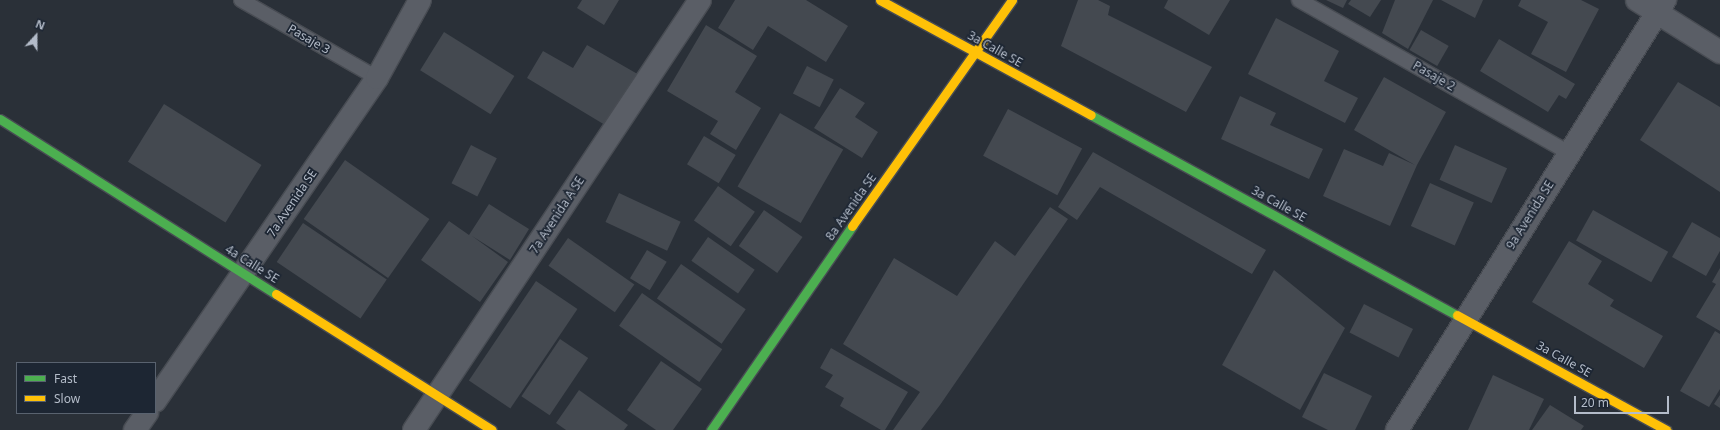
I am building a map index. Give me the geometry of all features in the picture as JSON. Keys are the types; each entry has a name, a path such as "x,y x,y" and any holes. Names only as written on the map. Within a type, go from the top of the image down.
{"street":[{"name":"7a Avenida SE","path":"156,400 377,78 420,0"},
{"name":"7a Avenida A SE","path":"414,430 700,0"},
{"name":"3a Calle SE","path":"880,0 1465,318 1666,430"},
{"name":"8a Avenida SE","path":"711,430 974,51 1012,0"},
{"path":"1637,0 1661,6 1720,52"},
{"name":"9a Avenida SE","path":"1397,430 1465,318 1661,6"},
{"name":"4a Calle SE","path":"0,119 492,430"},
{"path":"135,430 146,414"}],"lane":[{"name":"Pasaje 3","path":"242,0 377,78"},
{"name":"Pasaje 2","path":"1300,0 1569,153"}],"building":[{"path":"582,0 619,0 604,25 577,8"},
{"path":"735,0 806,0 848,26 826,62 768,26 753,50 718,28"},
{"path":"1078,0 1098,0 1110,6 1108,15 1212,67 1186,112 1061,46"},
{"path":"1168,0 1230,0 1209,35 1164,8"},
{"path":"1326,0 1347,0 1343,8"},
{"path":"1351,0 1381,0 1370,17 1348,4"},
{"path":"1395,0 1433,0 1408,49 1382,33"},
{"path":"1441,0 1483,0 1475,18"},
{"path":"1521,0 1581,0 1599,9 1566,72 1531,54 1548,22 1518,6"},
{"path":"1276,18 1339,51 1324,81 1358,98 1345,123 1248,74"},
{"path":"706,25 757,56 735,92 761,108 736,150 710,134 718,121 667,91"},
{"path":"1421,30 1449,46 1437,66 1410,50"},
{"path":"444,32 514,76 491,114 420,70"},
{"path":"1499,39 1575,84 1566,99 1559,95 1548,112 1480,71"},
{"path":"587,45 641,76 610,128 527,78 543,51 573,68"},
{"path":"807,66 834,80 820,107 793,94"},
{"path":"1384,77 1446,112 1417,165 1390,226 1323,196 1344,149 1383,166 1389,153 1415,165 1354,130"},
{"path":"1678,82 1720,107 1720,192 1640,140"},
{"path":"840,88 865,103 855,117 878,132 862,158 814,128"},
{"path":"1240,96 1276,113 1270,125 1323,149 1309,179 1221,139"},
{"path":"164,104 262,165 225,223 128,162"},
{"path":"1008,109 1082,148 1057,195 983,156"},
{"path":"780,113 843,149 801,223 738,187"},
{"path":"704,136 736,155 719,183 687,164"},
{"path":"471,145 497,158 477,196 451,183"},
{"path":"1455,145 1507,168 1492,203 1440,180"},
{"path":"1093,152 1266,250 1252,274 1100,187 1077,220 1058,207"},
{"path":"345,160 429,219 388,278 304,219"},
{"path":"1430,183 1474,203 1455,245 1411,226"},
{"path":"718,186 755,212 731,246 694,220"},
{"path":"619,193 681,222 667,251 605,222"},
{"path":"489,204 529,229 510,260 472,236 508,262 480,302 421,260 449,221 469,235"},
{"path":"1050,207 1068,219 940,405 921,430 893,430 920,392 843,344 894,258 957,296 995,241 1015,256"},
{"path":"764,210 803,237 777,273 739,246"},
{"path":"1593,210 1668,252 1651,282 1576,241"},
{"path":"1692,222 1720,238 1720,251 1706,276 1672,257"},
{"path":"303,223 387,279 360,318 277,262"},
{"path":"708,237 755,270 738,293 691,261"},
{"path":"568,238 634,284 615,312 548,266"},
{"path":"1569,241 1602,261 1588,284 1614,300 1610,306 1663,336 1644,368 1532,302"},
{"path":"647,250 667,262 650,290 630,278"},
{"path":"681,264 746,309 722,344 657,298"},
{"path":"1720,268 1720,331 1696,317 1716,284 1712,282"},
{"path":"1274,270 1345,328 1300,410 1222,365"},
{"path":"536,281 577,309 510,408 469,380"},
{"path":"642,293 722,349 699,382 619,326"},
{"path":"1364,304 1413,329 1398,357 1349,333"},
{"path":"1715,331 1720,334 1720,389 1709,407 1680,391"},
{"path":"560,339 588,358 550,415 521,396"},
{"path":"831,348 908,392 885,430 881,430 840,406 844,398 825,387 833,375 820,368"},
{"path":"661,361 702,389 673,430 656,430 627,410"},
{"path":"1324,373 1372,396 1355,430 1328,430 1302,417"},
{"path":"1493,375 1544,399 1529,430 1468,430"},
{"path":"579,390 628,425 624,430 566,430 556,423"},
{"path":"1720,395 1720,408 1714,404"},
{"path":"1550,405 1584,426 1581,430 1532,430"}],"traffic: fast":[{"path":"1091,115 1457,315"},
{"path":"0,119 276,294"},
{"path":"711,430 852,226"}],"traffic: slow":[{"path":"880,0 1091,115"},
{"path":"852,226 1012,0"},
{"path":"276,294 492,430"},
{"path":"1457,315 1666,430"}]}
